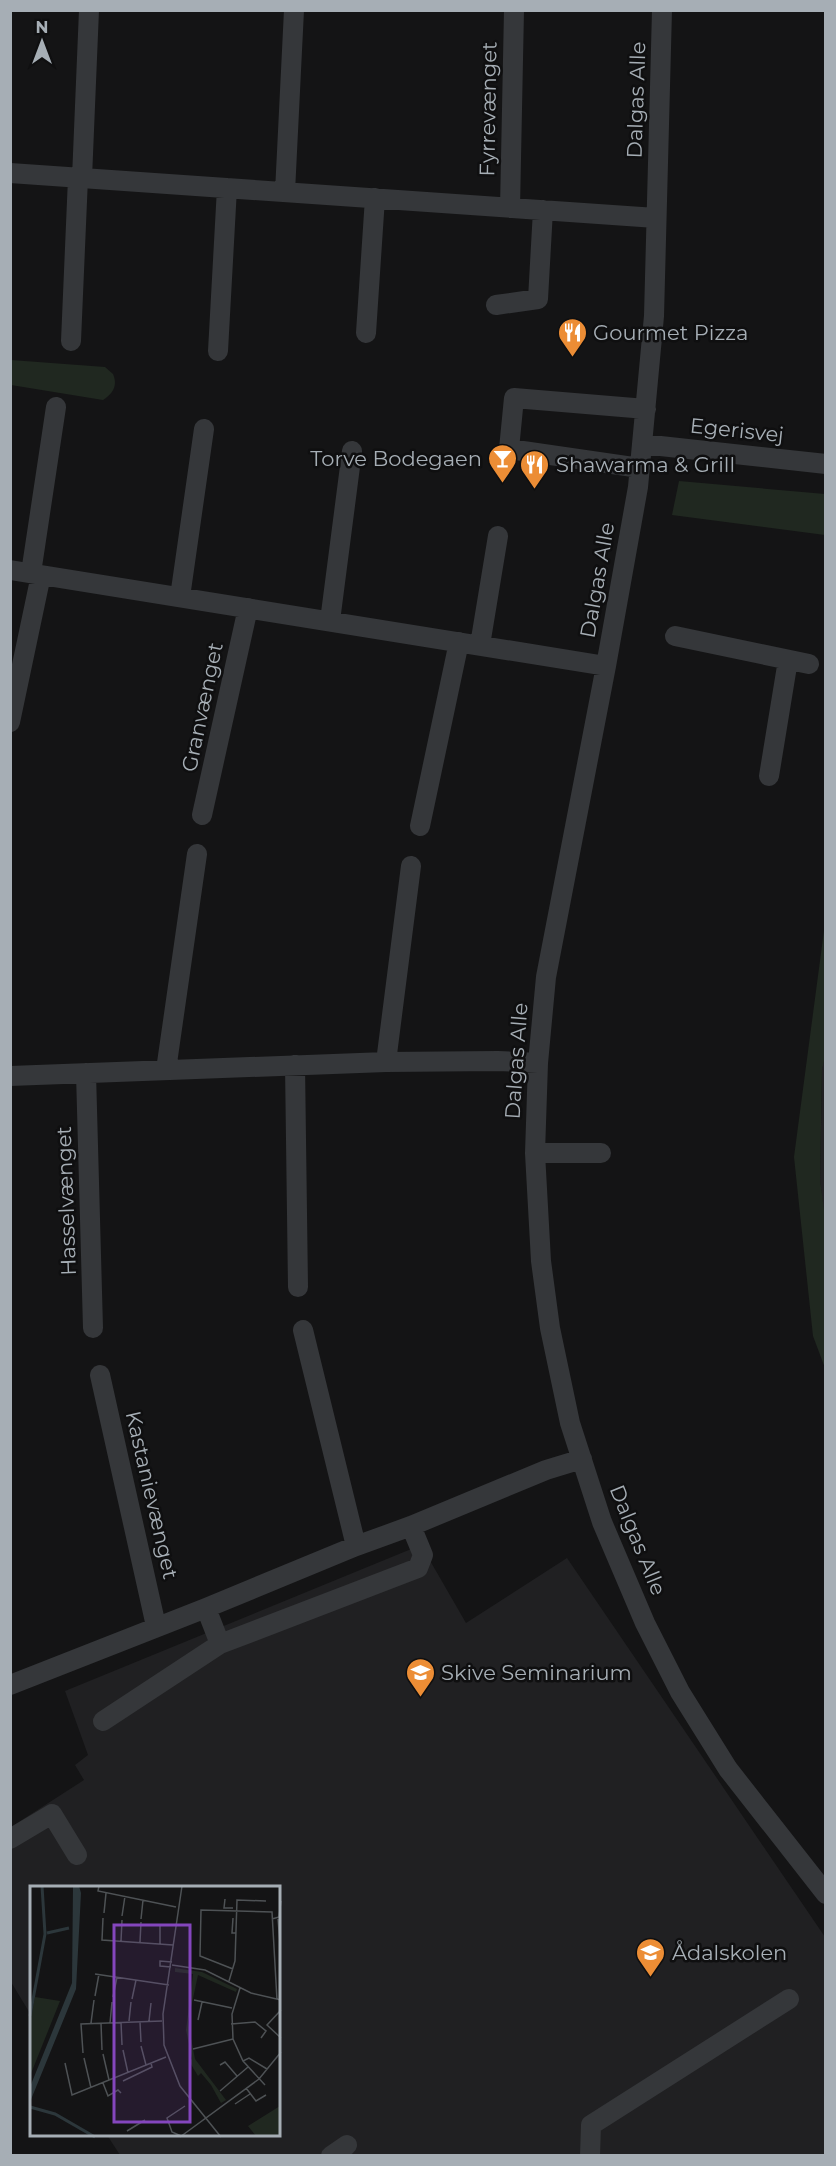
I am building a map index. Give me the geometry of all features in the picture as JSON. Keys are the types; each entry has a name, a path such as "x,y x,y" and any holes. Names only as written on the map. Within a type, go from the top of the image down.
{"street":[{"path":"71,341 89,10"},
{"path":"285,192 294,10"},
{"name":"Fyrrevænget","path":"510,208 514,10"},
{"name":"Dalgas Alle","path":"662,10 654,316 646,410 638,487 546,977 538,1063 535,1153 541,1261 550,1328 563,1395 602,1522 645,1623 680,1692 728,1769 825,1894"},
{"name":"Fyrrevænget","path":"10,173 656,218"},
{"path":"218,351 227,188"},
{"path":"366,333 375,198"},
{"path":"496,304 538,299 543,210"},
{"path":"640,468 508,449 514,398 646,410"},
{"path":"10,722 36,574 56,407"},
{"path":"180,597 204,429"},
{"name":"Egerisvej","path":"642,444 825,464"},
{"path":"330,621 352,451"},
{"path":"480,645 498,536"},
{"path":"10,570 606,666"},
{"name":"Granvænget","path":"202,815 248,608"},
{"path":"675,636 809,664"},
{"path":"420,826 459,642"},
{"path":"769,776 788,660"},
{"path":"166,1070 197,854"},
{"path":"386,1062 411,866"},
{"path":"10,1076 386,1062 538,1063"},
{"path":"295,1065 298,1287"},
{"name":"Hasselvænget","path":"86,1073 93,1328"},
{"path":"535,1153 601,1153"},
{"path":"303,1330 356,1546"},
{"name":"Kastanievænget","path":"100,1375 156,1626"},
{"path":"10,1685 546,1470 582,1459"},
{"path":"103,1721 220,1644 418,1568 423,1555 411,1526"},
{"path":"206,1608 220,1644"},
{"path":"10,1839 52,1814 77,1855"},
{"path":"590,2156 591,2125 789,2000"}],"shaded area":[{"path":"11,360 105,367 113,374 115,386 103,400 11,385"},
{"path":"679,481 825,494 825,535 672,515"},
{"path":"825,923 826,1053 822,1070 820,1180 826,1224 825,1368 813,1336 794,1157"},
{"path":"825,1053 825,1224 820,1180 822,1070"},
{"path":"421,1545 466,1623 567,1558 825,1937 825,2155 120,2155 108,2136 280,2136 280,1886 30,1886 30,2013 11,1982 11,1827 84,1780 75,1765 88,1755 65,1691"}],"place":[{"name":"Gourmet Pizza","path":"572,358"},
{"name":"Torve Bodegaen","path":"503,484"},
{"name":"Shawarma & Grill","path":"535,490"},
{"name":"Skive Seminarium","path":"420,1698"},
{"name":"Ådalskolen","path":"651,1978"}]}
